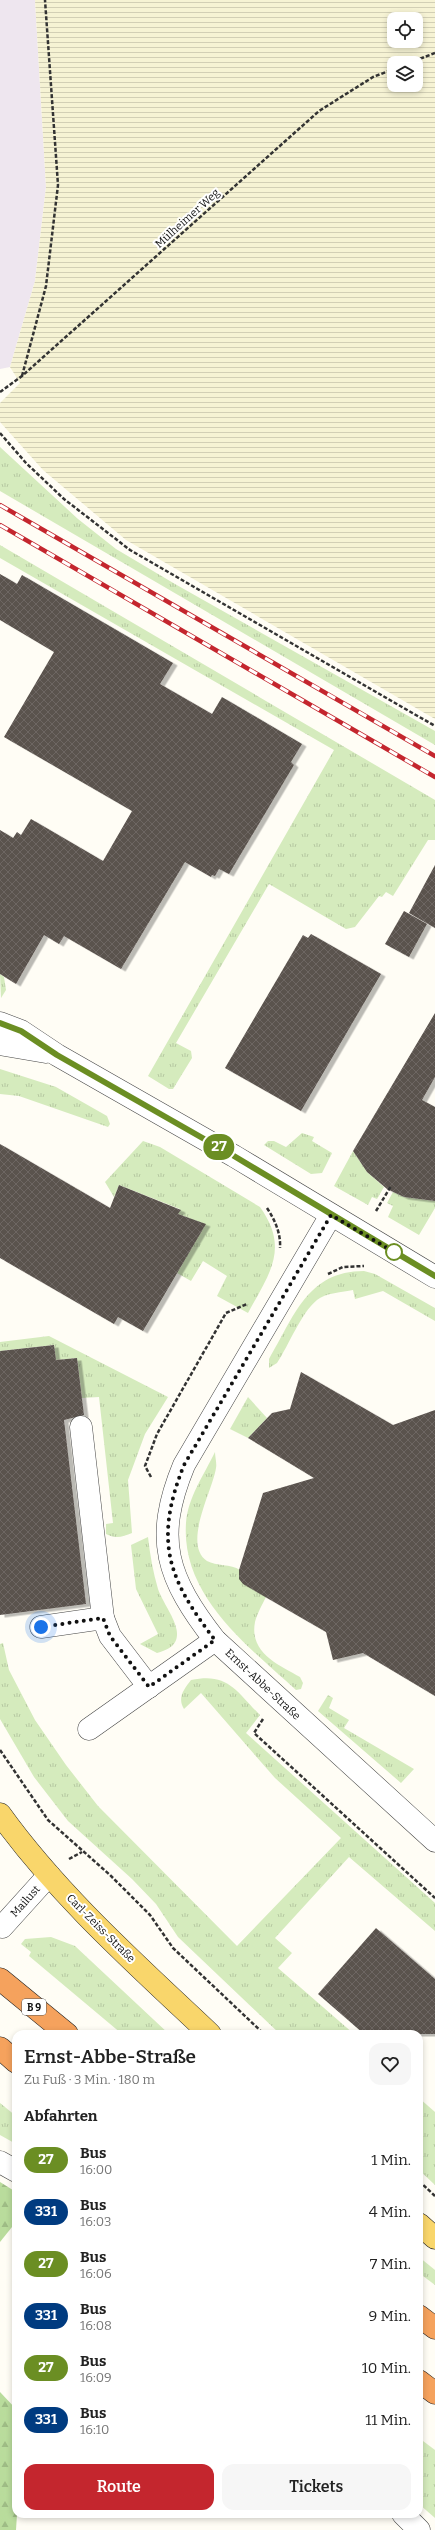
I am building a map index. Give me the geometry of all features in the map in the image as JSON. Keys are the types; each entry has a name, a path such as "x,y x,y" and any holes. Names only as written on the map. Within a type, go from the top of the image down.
{"highway":[{"name":"B 9","path":"0,1979 62,2030"},
{"path":"0,2048 12,2058"},
{"path":"423,2319 435,2328"},
{"path":"423,2384 435,2393"}],"main road":[{"name":"Carl-Zeiss-Straße","path":"0,1814 49,1875 206,2030"},
{"path":"423,2228 435,2238"}],"street":[{"path":"0,1023 21,1031 57,1055 234,1156 435,1276"},
{"path":"0,1044 57,1055"},
{"name":"Ernst-Abbe-Straße","path":"331,1215 204,1429 176,1487 169,1517 168,1537 175,1578 191,1608 215,1640 435,1841"},
{"path":"81,1427 103,1618 110,1636 149,1687"},
{"path":"41,1627 103,1618"},
{"path":"89,1729 215,1640"},
{"name":"Mailust","path":"2,1927 49,1875"},
{"path":"0,2162 12,2169"},
{"path":"408,2518 419,2530"}],"path":[{"path":"22,376 46,286 58,185 45,0"},
{"path":"423,58 435,53"},
{"name":"Mülheimer Weg","path":"0,392 22,376 319,111 373,76 387,71"},
{"path":"0,433 26,463 64,499 130,550 435,726"},
{"path":"373,1215 391,1186"},
{"path":"325,1275 342,1267 369,1267"},
{"path":"0,1750 48,1820 116,1880 150,1915 173,1948 260,2030"},
{"path":"423,2185 435,2196"}],"shaded area":[{"path":"0,0 35,0 46,187 35,281 10,367 0,369"},
{"path":"35,0 435,0 435,719 126,540 43,470 0,422 0,403 20,383 10,367 35,281 46,187"}],"green space":[{"path":"0,447 78,519 116,549 435,731 435,745 0,491"},
{"path":"0,545 435,800 435,840 428,840 393,896 386,892 382,897 379,896 355,927 346,929 269,884 176,1043 191,1051 192,1058 173,1089 169,1089 148,1076 334,750 0,558"},
{"path":"0,974 4,977 6,990 1,998"},
{"path":"0,1069 56,1087 107,1116 110,1124 108,1127 19,1096 0,1094"},
{"path":"302,1133 314,1137 312,1141 332,1153 322,1173 311,1174 264,1145 268,1141 274,1141 286,1147"},
{"path":"143,1141 160,1147 260,1207 269,1222 274,1236 275,1249 269,1273 248,1313 217,1296 227,1276 203,1261 191,1281 177,1273 205,1224 178,1214 180,1209 119,1185 114,1197 105,1182"},
{"path":"353,1151 367,1172 384,1187 377,1199 372,1197 368,1205 334,1186"},
{"path":"393,1192 404,1197 435,1201 435,1208 419,1235 388,1217 393,1206 387,1203"},
{"path":"364,1271 375,1274 435,1308 435,1321 383,1291 355,1299 353,1290 329,1294 317,1300 311,1306 300,1321 282,1356 277,1363 269,1368 269,1359 304,1299 315,1288 329,1279 345,1273"},
{"path":"49,1336 168,1397 145,1434 128,1480 132,1533 116,1537 106,1534 106,1524 113,1523 99,1397 82,1398 77,1358 56,1360 54,1345 0,1351 0,1342"},
{"path":"248,1397 267,1418 248,1438 230,1429"},
{"path":"215,1452 216,1468 214,1478 201,1516 198,1530 197,1542 200,1553 207,1561 211,1563 240,1570 266,1597 255,1622 254,1633 257,1642 267,1657 300,1677 303,1683 301,1689 296,1690 239,1637 221,1617 206,1596 194,1574 187,1549 187,1513 197,1486"},
{"path":"148,1537 158,1589 176,1625 177,1634 175,1642 169,1648 157,1653 140,1644 158,1634 136,1589 131,1545"},
{"path":"3,1643 9,1670 35,1720 66,1765 98,1806 237,1946 341,1838 275,1778 201,1693 184,1709 181,1697 184,1690 191,1680 204,1678 223,1681 237,1691 260,1715 246,1733 435,1903 435,1931 349,1857 275,1938 292,1953 278,1968 349,2030 276,2030 178,1937 156,1904 132,1879 68,1821 34,1777 0,1719 0,1644"},
{"path":"328,1695 333,1698 329,1708 349,1720 344,1728 414,1769 401,1783 318,1711"},
{"path":"51,1937 75,1946 165,2030 117,2030 29,1956 31,1952 21,1944 25,1939"},
{"path":"423,2102 435,2112 435,2185 423,2174"},
{"path":"0,2103 12,2113 12,2142 0,2135"},
{"path":"0,2182 12,2190 12,2227 0,2242"},
{"path":"423,2260 435,2270 435,2285 423,2276"},
{"path":"0,2392 12,2405 12,2518 17,2518 16,2530 0,2530"},
{"path":"423,2441 435,2450 435,2518 423,2508"}],"building":[{"path":"0,574 17,584 22,575 173,663 160,684 212,714 222,697 302,744 291,762 294,765 229,874 219,869 215,876 212,875 211,877 185,862 121,969 64,936 59,944 44,935 16,984 0,974 0,830 13,838 17,832 21,835 31,819 103,861 132,811 4,737 54,652 0,620"},
{"path":"435,865 435,928 409,913"},
{"path":"404,911 427,924 409,957 385,944"},
{"path":"311,934 381,974 301,1111 225,1068 303,935 308,938"},
{"path":"435,1013 435,1077 422,1100 435,1107 435,1201 404,1197 387,1189 367,1172 353,1151"},
{"path":"0,1144 110,1208 119,1185 181,1210 178,1214 206,1224 143,1331 118,1317 114,1324 0,1258"},
{"path":"54,1345 56,1360 77,1358 84,1415 64,1420 86,1604 0,1615 0,1351"},
{"path":"301,1372 393,1425 435,1410 435,1696 363,1653 333,1660 326,1632 243,1584 239,1579 239,1570 263,1493 314,1478 248,1438 272,1413 290,1409"},
{"path":"376,1928 435,1979 435,2034 423,2034 423,2030 359,2030 318,1994"}],"railway":[{"path":"0,505 435,756"},
{"path":"0,525 435,777"}],"bus line":[{"name":"27","path":"0,1023 21,1031 57,1055 121,1090 234,1156 310,1203 435,1276"}],"route":[{"path":"41,1627 103,1618 110,1636 149,1687 215,1640 191,1608 175,1578 170,1560 168,1537 169,1517 176,1487 184,1465 222,1397 331,1215 395,1253 394,1252"}]}
